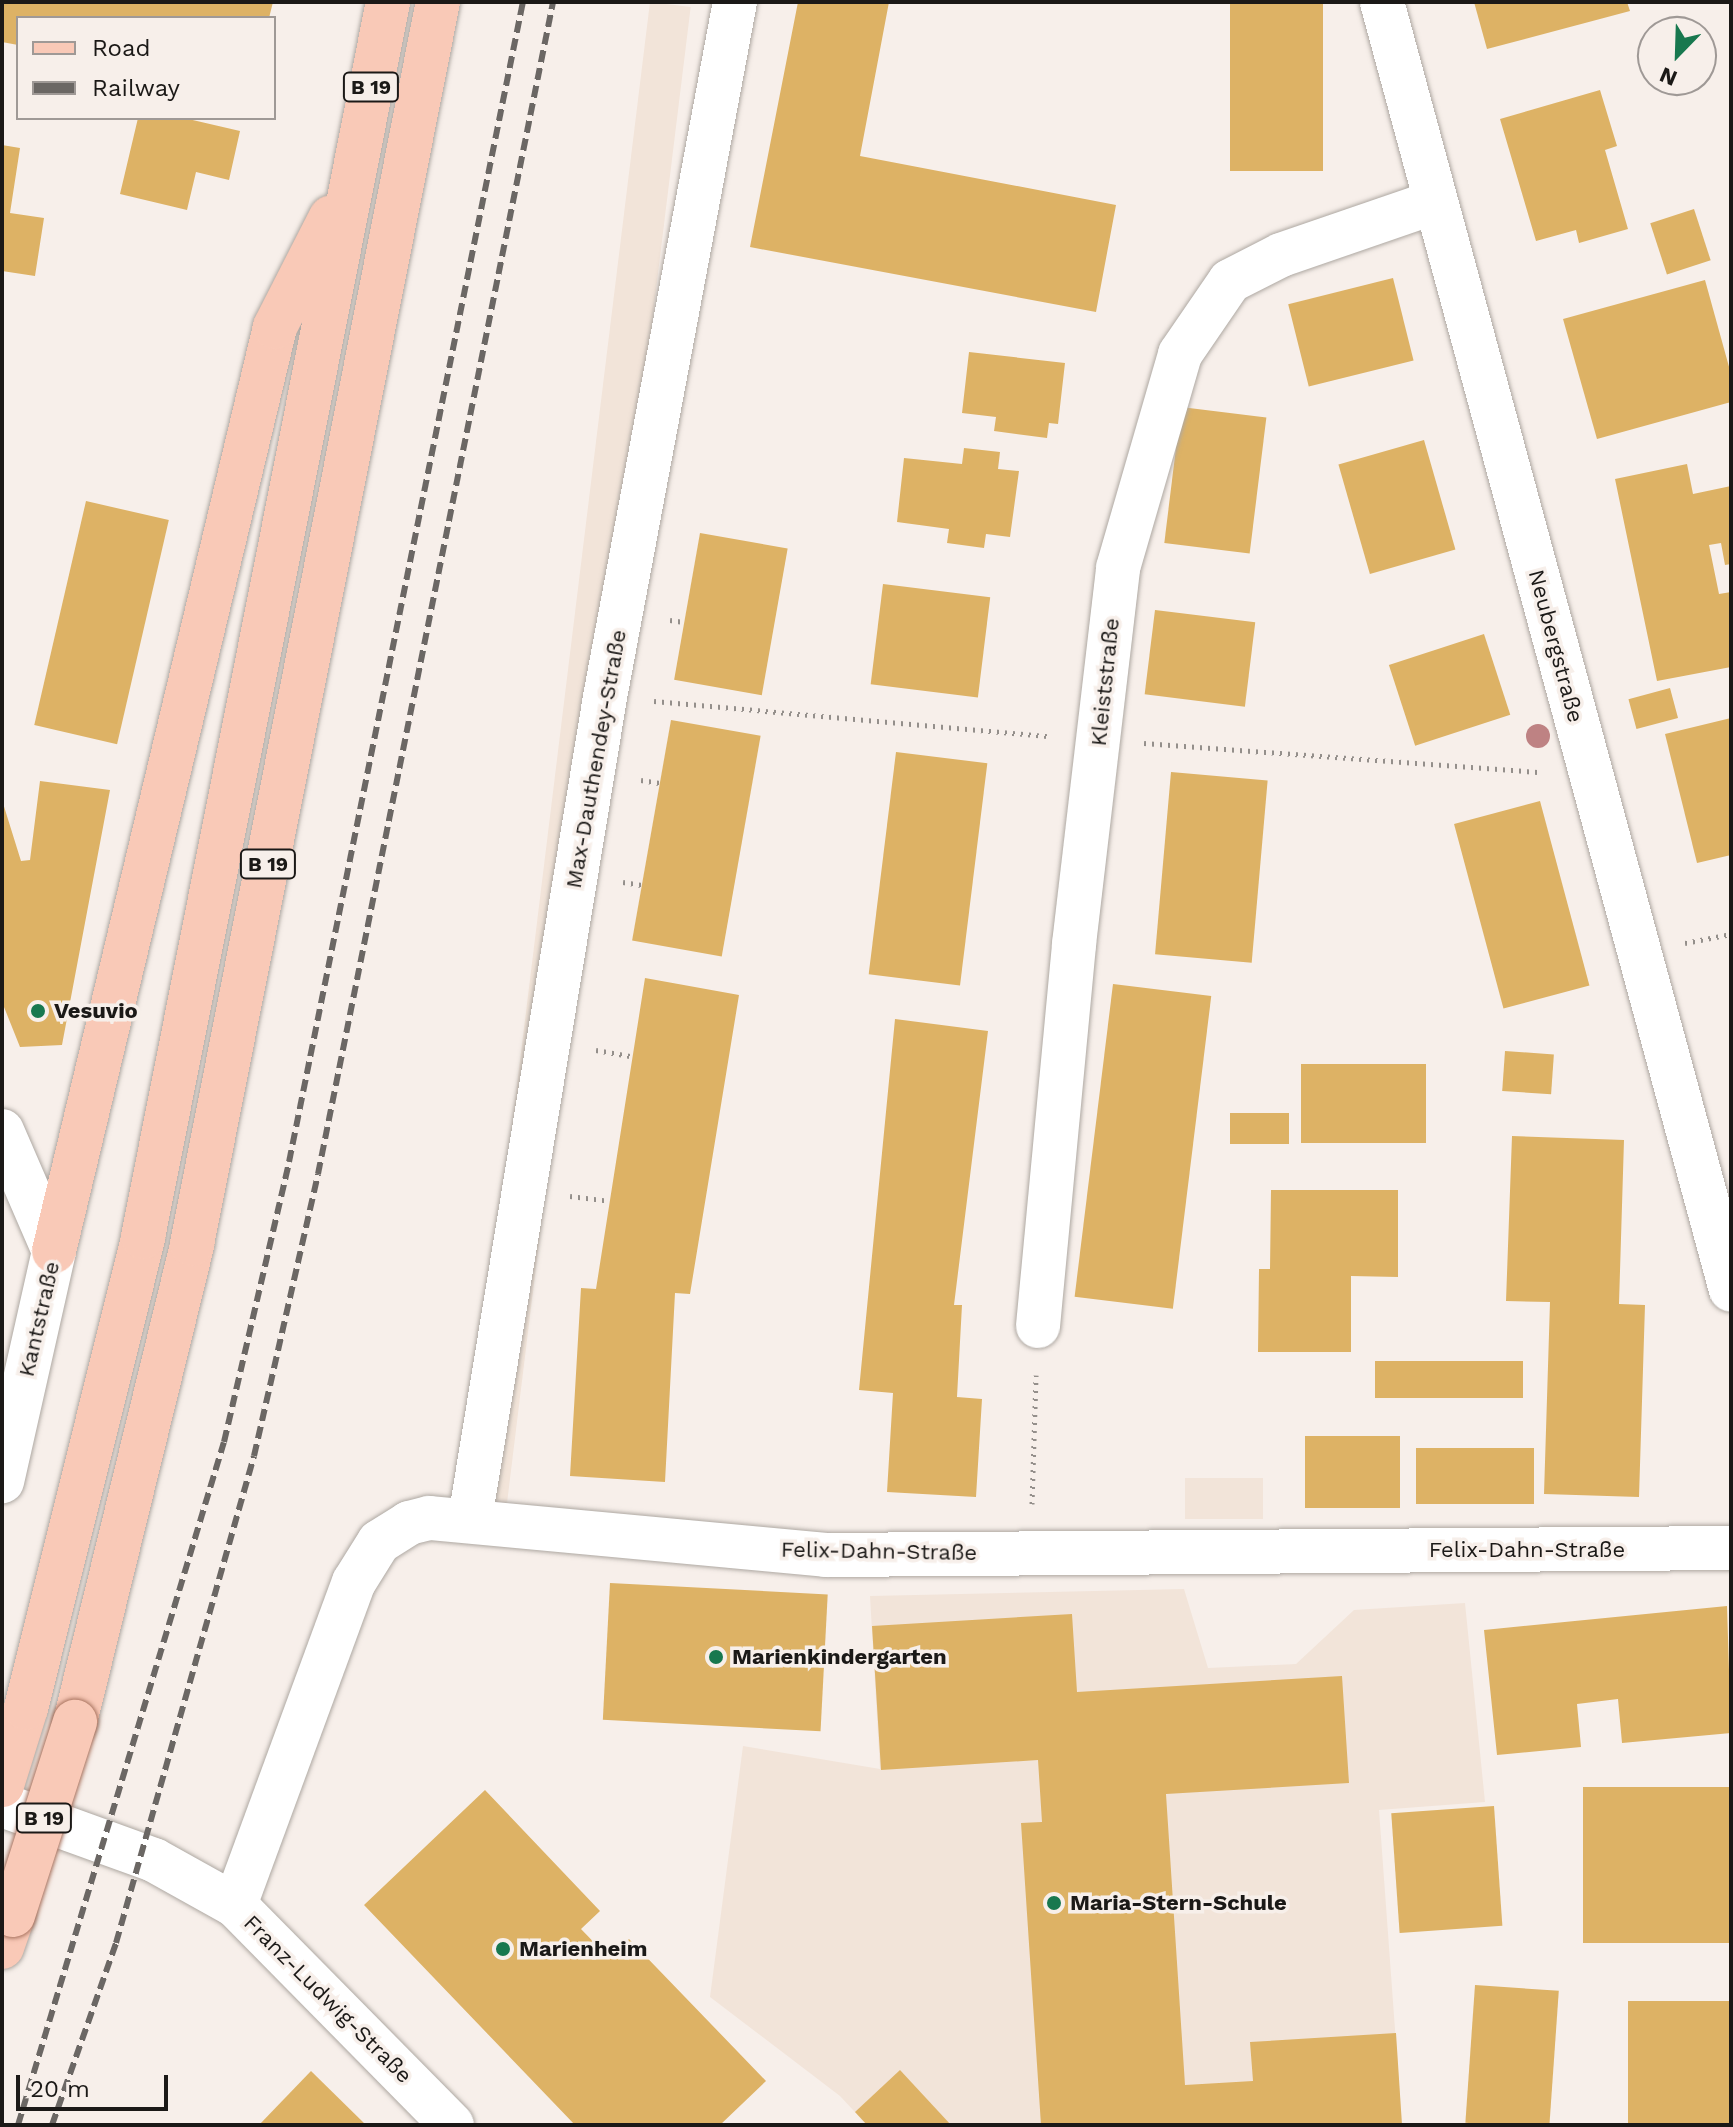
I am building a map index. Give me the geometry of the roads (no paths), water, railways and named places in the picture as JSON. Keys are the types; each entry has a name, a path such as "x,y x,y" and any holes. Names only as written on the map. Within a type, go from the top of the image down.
{"main road":[{"name":"B 19","path":"2,1785 26,1708 143,1237 388,2"},
{"name":"B 19","path":"7,1931 75,1722 192,1244 438,2"},
{"path":"54,1251 275,327 355,173"}],"street":[{"name":"Max-Dauthendey-Straße","path":"470,1519 605,697 735,2"},
{"name":"Neubergstraße","path":"1382,2 1731,1290"},
{"name":"Kleiststraße","path":"1038,1326 1118,568 1180,354 1230,281 1281,255 1435,202"},
{"path":"2,1131 54,1251"},
{"name":"Kantstraße","path":"2,1481 54,1251"},
{"name":"Felix-Dahn-Straße","path":"235,1905 354,1582 369,1555 409,1523 429,1518 470,1519 825,1555 1731,1548"},
{"name":"Franz-Ludwig-Straße","path":"2,1805 154,1860 235,1905 452,2125"}],"railway":[{"path":"18,2125 224,1442 289,1162 523,2"},
{"path":"52,2125 116,1943 254,1456 318,1174 553,2"}],"place":[{"name":"Vesuvio","path":"38,1011"},
{"name":"Marienkindergarten","path":"716,1657"},
{"name":"Maria-Stern-Schule","path":"1054,1903"},
{"name":"Marienheim","path":"503,1949"}]}
